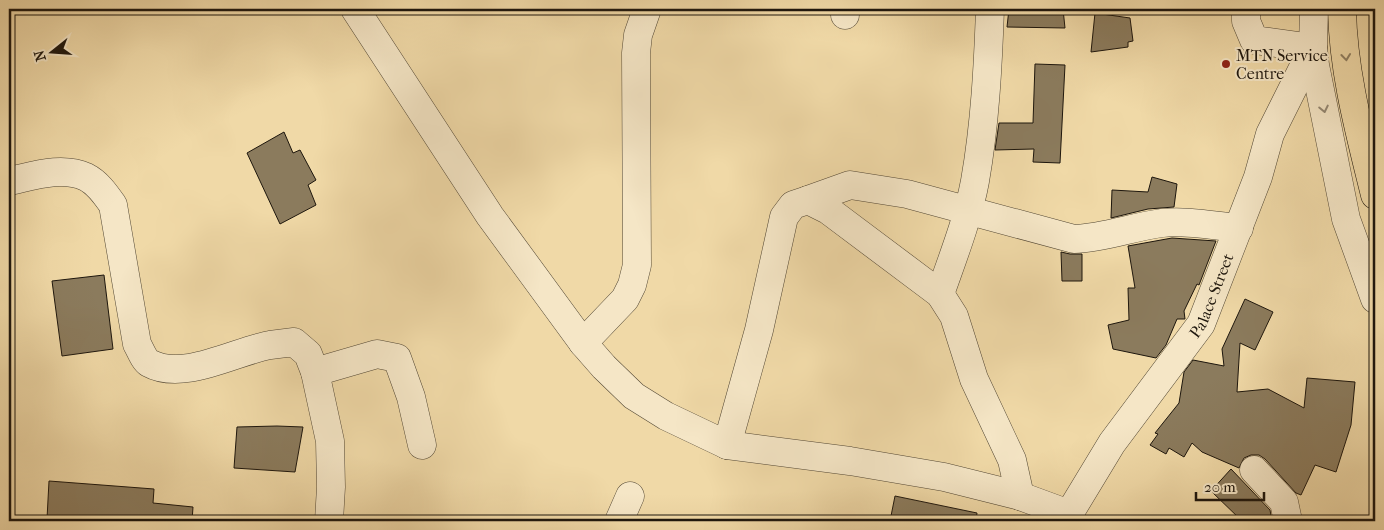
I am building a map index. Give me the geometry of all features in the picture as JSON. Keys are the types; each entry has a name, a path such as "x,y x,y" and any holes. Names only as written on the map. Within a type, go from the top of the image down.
{"main road":[{"path":"1342,9 1348,73 1375,195"}],"street":[{"path":"355,9 490,216 583,343 604,367 634,396 666,416 727,445 850,461 944,477 1020,496 1069,518"},
{"path":"583,343 625,299 632,285 637,265 636,52 638,35 647,9"},
{"path":"940,294 968,212 975,181 988,70 990,9"},
{"path":"1246,9 1246,21 1254,40 1313,48"},
{"path":"1314,9 1313,48 1315,65 1346,219 1375,298"},
{"name":"Palace Street","path":"1069,518 1112,443 1201,324 1258,177 1270,134 1313,48"},
{"path":"9,181 63,172 86,177 102,190 113,205 123,255 136,344 147,362 161,367 182,369 215,362 270,345 294,342 308,354 315,372 330,440 331,487 329,521"},
{"path":"727,445 759,330 784,217 793,204 850,185 907,194 968,212 1074,239 1092,238 1164,222 1239,228"},
{"path":"808,200 828,210 940,294 954,316 974,379 1012,460 1020,496"},
{"path":"315,372 378,354 397,358 411,397 422,445"},
{"path":"1254,470 1284,502 1288,521"},
{"path":"619,521 630,496"}],"building":[{"path":"1009,9 1063,9 1065,28 1007,27"},
{"path":"1095,13 1130,18 1133,41 1128,42 1128,47 1091,52"},
{"path":"1035,64 1065,65 1060,163 1033,162 1034,149 995,150 999,123 1033,123"},
{"path":"284,132 293,153 300,150 316,180 308,185 316,205 280,224 247,153"},
{"path":"1152,177 1177,184 1174,207 1148,209 1111,218 1112,190 1148,192"},
{"path":"1172,238 1216,241 1199,285 1197,284 1184,311 1185,319 1177,319 1166,345 1156,358 1113,349 1108,325 1129,320 1128,288 1135,288 1128,246"},
{"path":"1061,252 1082,254 1082,281 1062,281"},
{"path":"104,275 113,349 62,356 52,281"},
{"path":"1245,299 1273,312 1255,350 1240,343 1237,392 1268,389 1304,408 1307,378 1355,382 1351,425 1336,472 1315,465 1301,495 1296,493 1265,459 1259,455 1251,455 1244,458 1239,468 1202,452 1192,443 1184,457 1169,448 1166,454 1150,445 1158,434 1155,433 1179,403 1184,372 1193,360 1224,366 1222,349"},
{"path":"237,427 303,427 295,472 234,468"},
{"path":"1231,469 1270,510 1272,521 1242,521 1211,491"},
{"path":"49,481 154,489 153,503 193,507 192,521 150,519 150,521 74,521 47,519"},
{"path":"895,496 977,513 976,521 890,521"}],"place":[{"name":"MTN Service Centre","path":"1226,64"}]}
